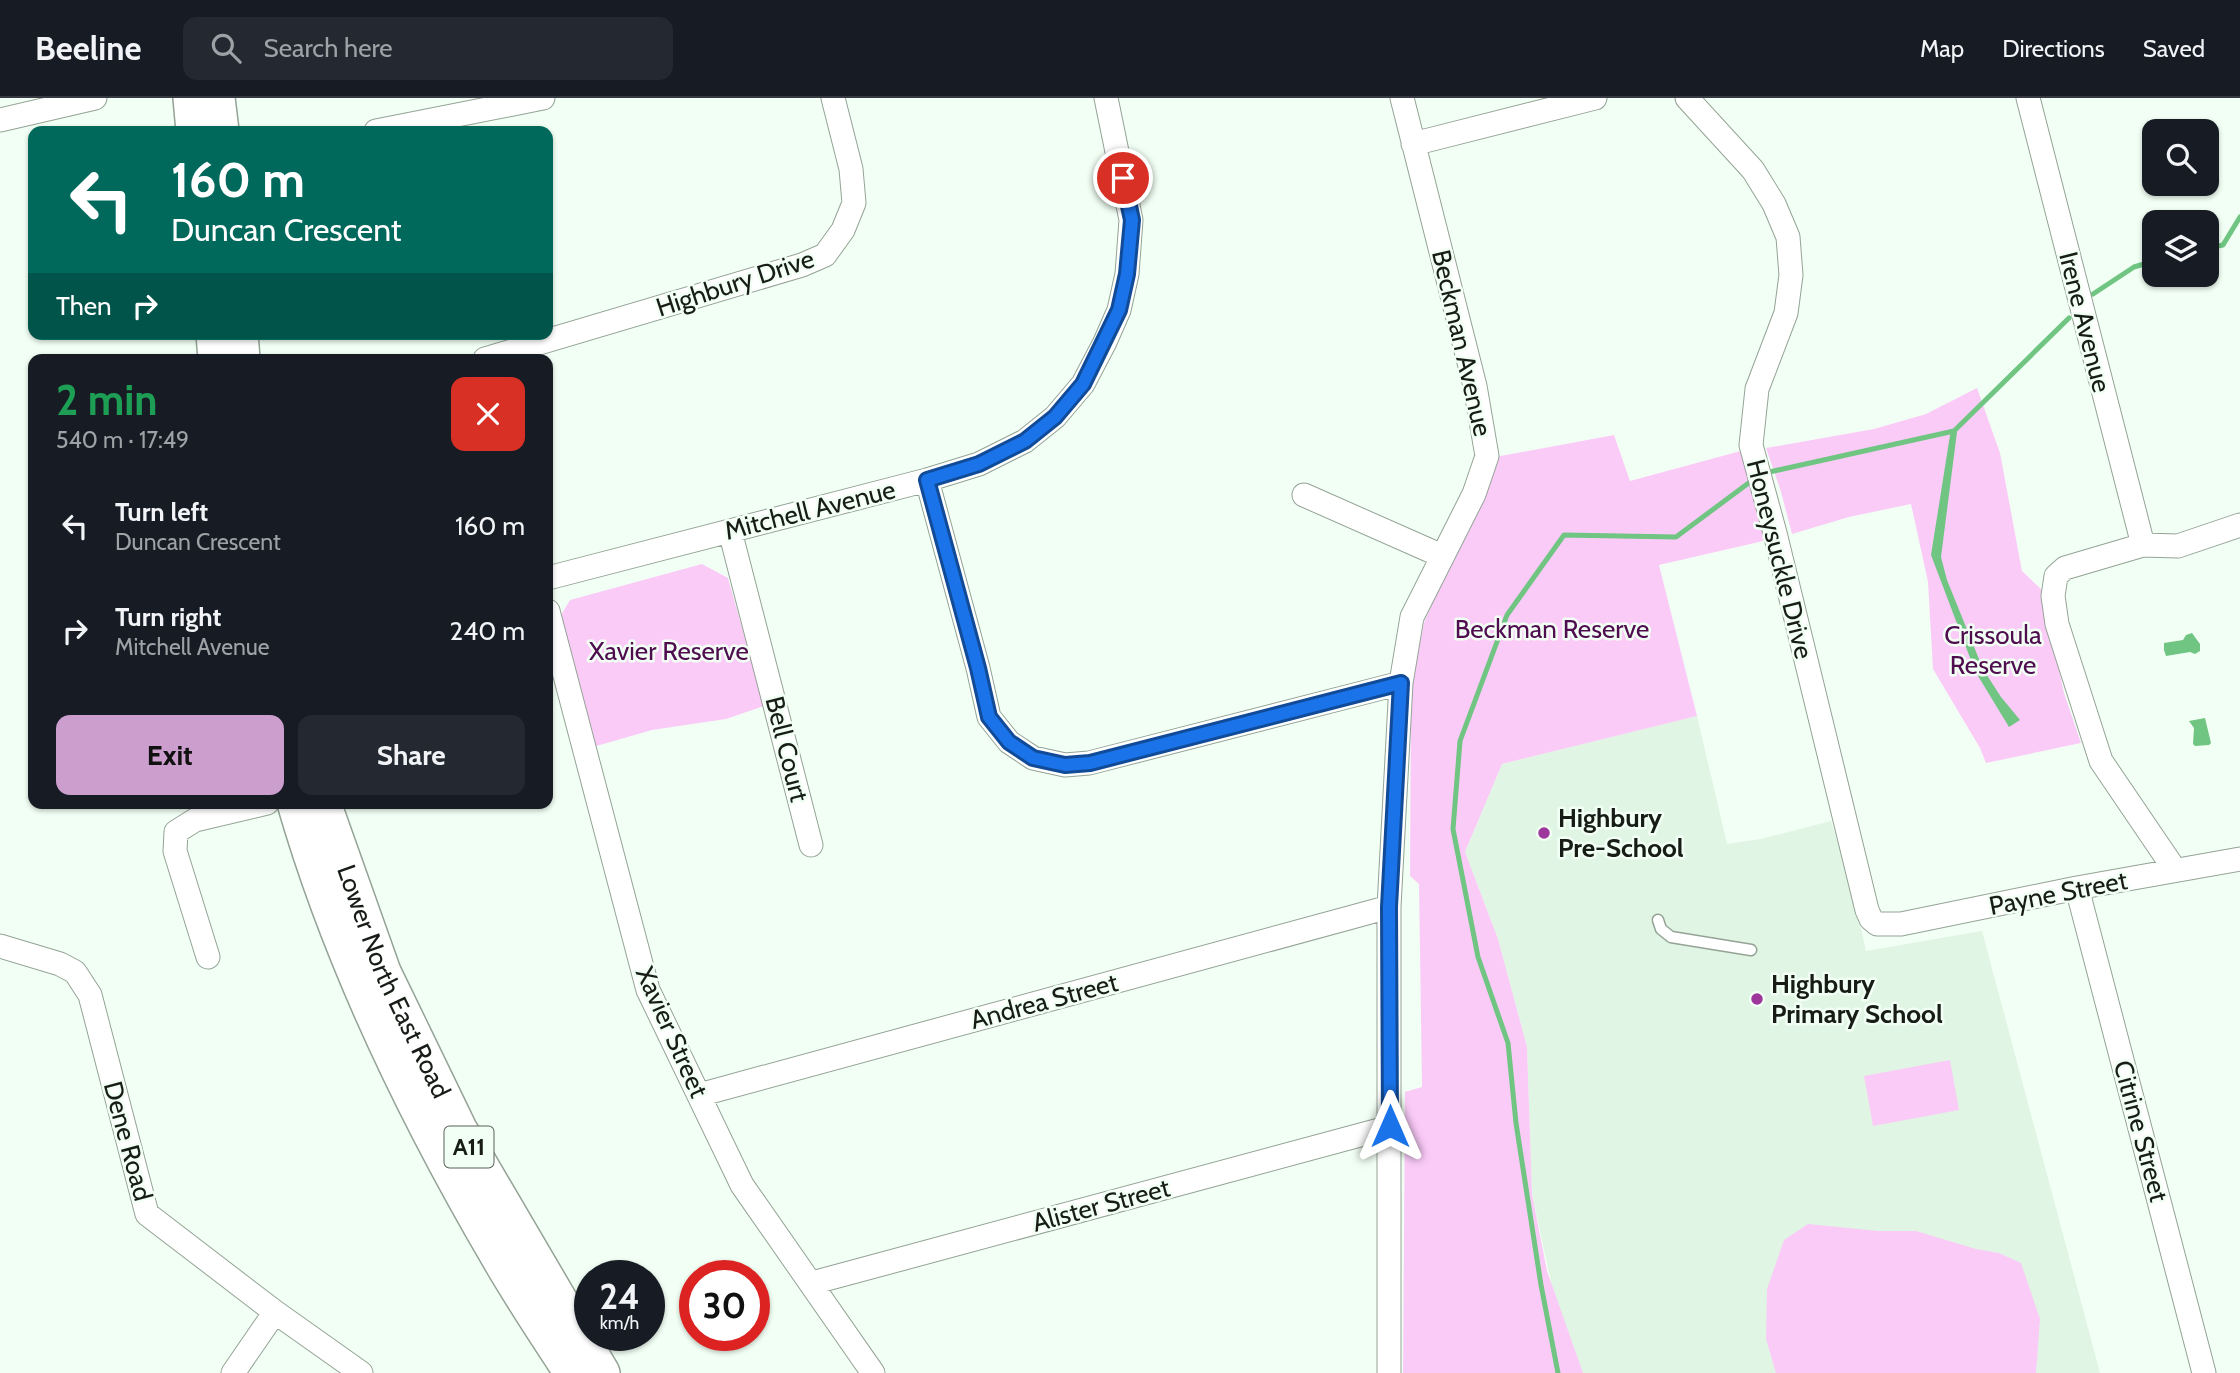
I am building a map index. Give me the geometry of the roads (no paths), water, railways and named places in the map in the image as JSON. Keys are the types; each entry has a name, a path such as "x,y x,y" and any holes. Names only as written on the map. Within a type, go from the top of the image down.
{"main road":[{"path":"191,98 217,122"},
{"name":"Lower North East Road","path":"297,809 336,924 375,1019 435,1141 501,1261 572,1373"},
{"name":"Lower North East Road","path":"325,809 383,972 459,1129 602,1373"}],"street":[{"path":"0,120 95,98"},
{"path":"401,126 543,98"},
{"name":"Highbury Drive","path":"553,339 802,265 825,255 843,230 854,202 851,169 833,98"},
{"name":"Mitchell Avenue","path":"553,577 927,480 979,464 1025,441 1055,417 1083,384 1105,342 1119,310 1127,274 1132,220 1106,98"},
{"name":"Beckman Avenue","path":"1389,1373 1389,907 1401,683 1412,617 1474,494 1487,456 1475,386 1402,98"},
{"path":"1413,144 1595,98"},
{"name":"Honeysuckle Drive","path":"1687,98 1753,170 1774,204 1788,237 1791,275 1786,313 1757,389 1751,445 1867,910 1877,924"},
{"name":"Irene Avenue","path":"2028,98 2143,545"},
{"name":"Highbury Drive","path":"502,354 549,340"},
{"path":"927,480 989,717 1009,742 1033,758 1065,765 1090,763 1401,683"},
{"path":"1304,495 1442,556"},
{"path":"2175,870 2101,761 2057,624 2053,596 2056,576 2065,568 2143,545 2178,546 2240,526"},
{"name":"Bell Court","path":"730,531 811,845"},
{"name":"Xavier Street","path":"553,630 648,990 742,1185 873,1373"},
{"path":"208,957 175,851 176,832 195,820 242,809"},
{"name":"Payne Street","path":"1877,924 1901,924 2077,888 2240,859"},
{"name":"Citrine Street","path":"2077,888 2204,1373"},
{"name":"Andrea Street","path":"699,1095 1389,907"},
{"name":"Dene Road","path":"0,946 60,964 75,972 90,995 147,1214 275,1312 361,1373"},
{"name":"Alister Street","path":"812,1283 1390,1126"},
{"path":"233,1373 275,1312"}],"lane":[{"path":"1658,920 1661,929 1671,937 1751,950"}],"waterway":[{"path":"2219,246 2223,245 2240,217"},
{"path":"2093,294 2142,265"},
{"path":"1765,473 1954,431 2069,318"},
{"path":"1558,1373 1541,1285 1516,1123 1508,1043 1478,957 1453,829 1460,741 1507,615 1564,535 1676,537 1754,479"}],"place":[{"name":"Highbury Pre-School","path":"1544,833"},
{"name":"Highbury Primary School","path":"1757,999"}],"park label":[{"name":"Beckman Reserve","path":"1552,629"},
{"name":"Crissoula Reserve","path":"1993,650"},
{"name":"Xavier Reserve","path":"669,651"}]}
